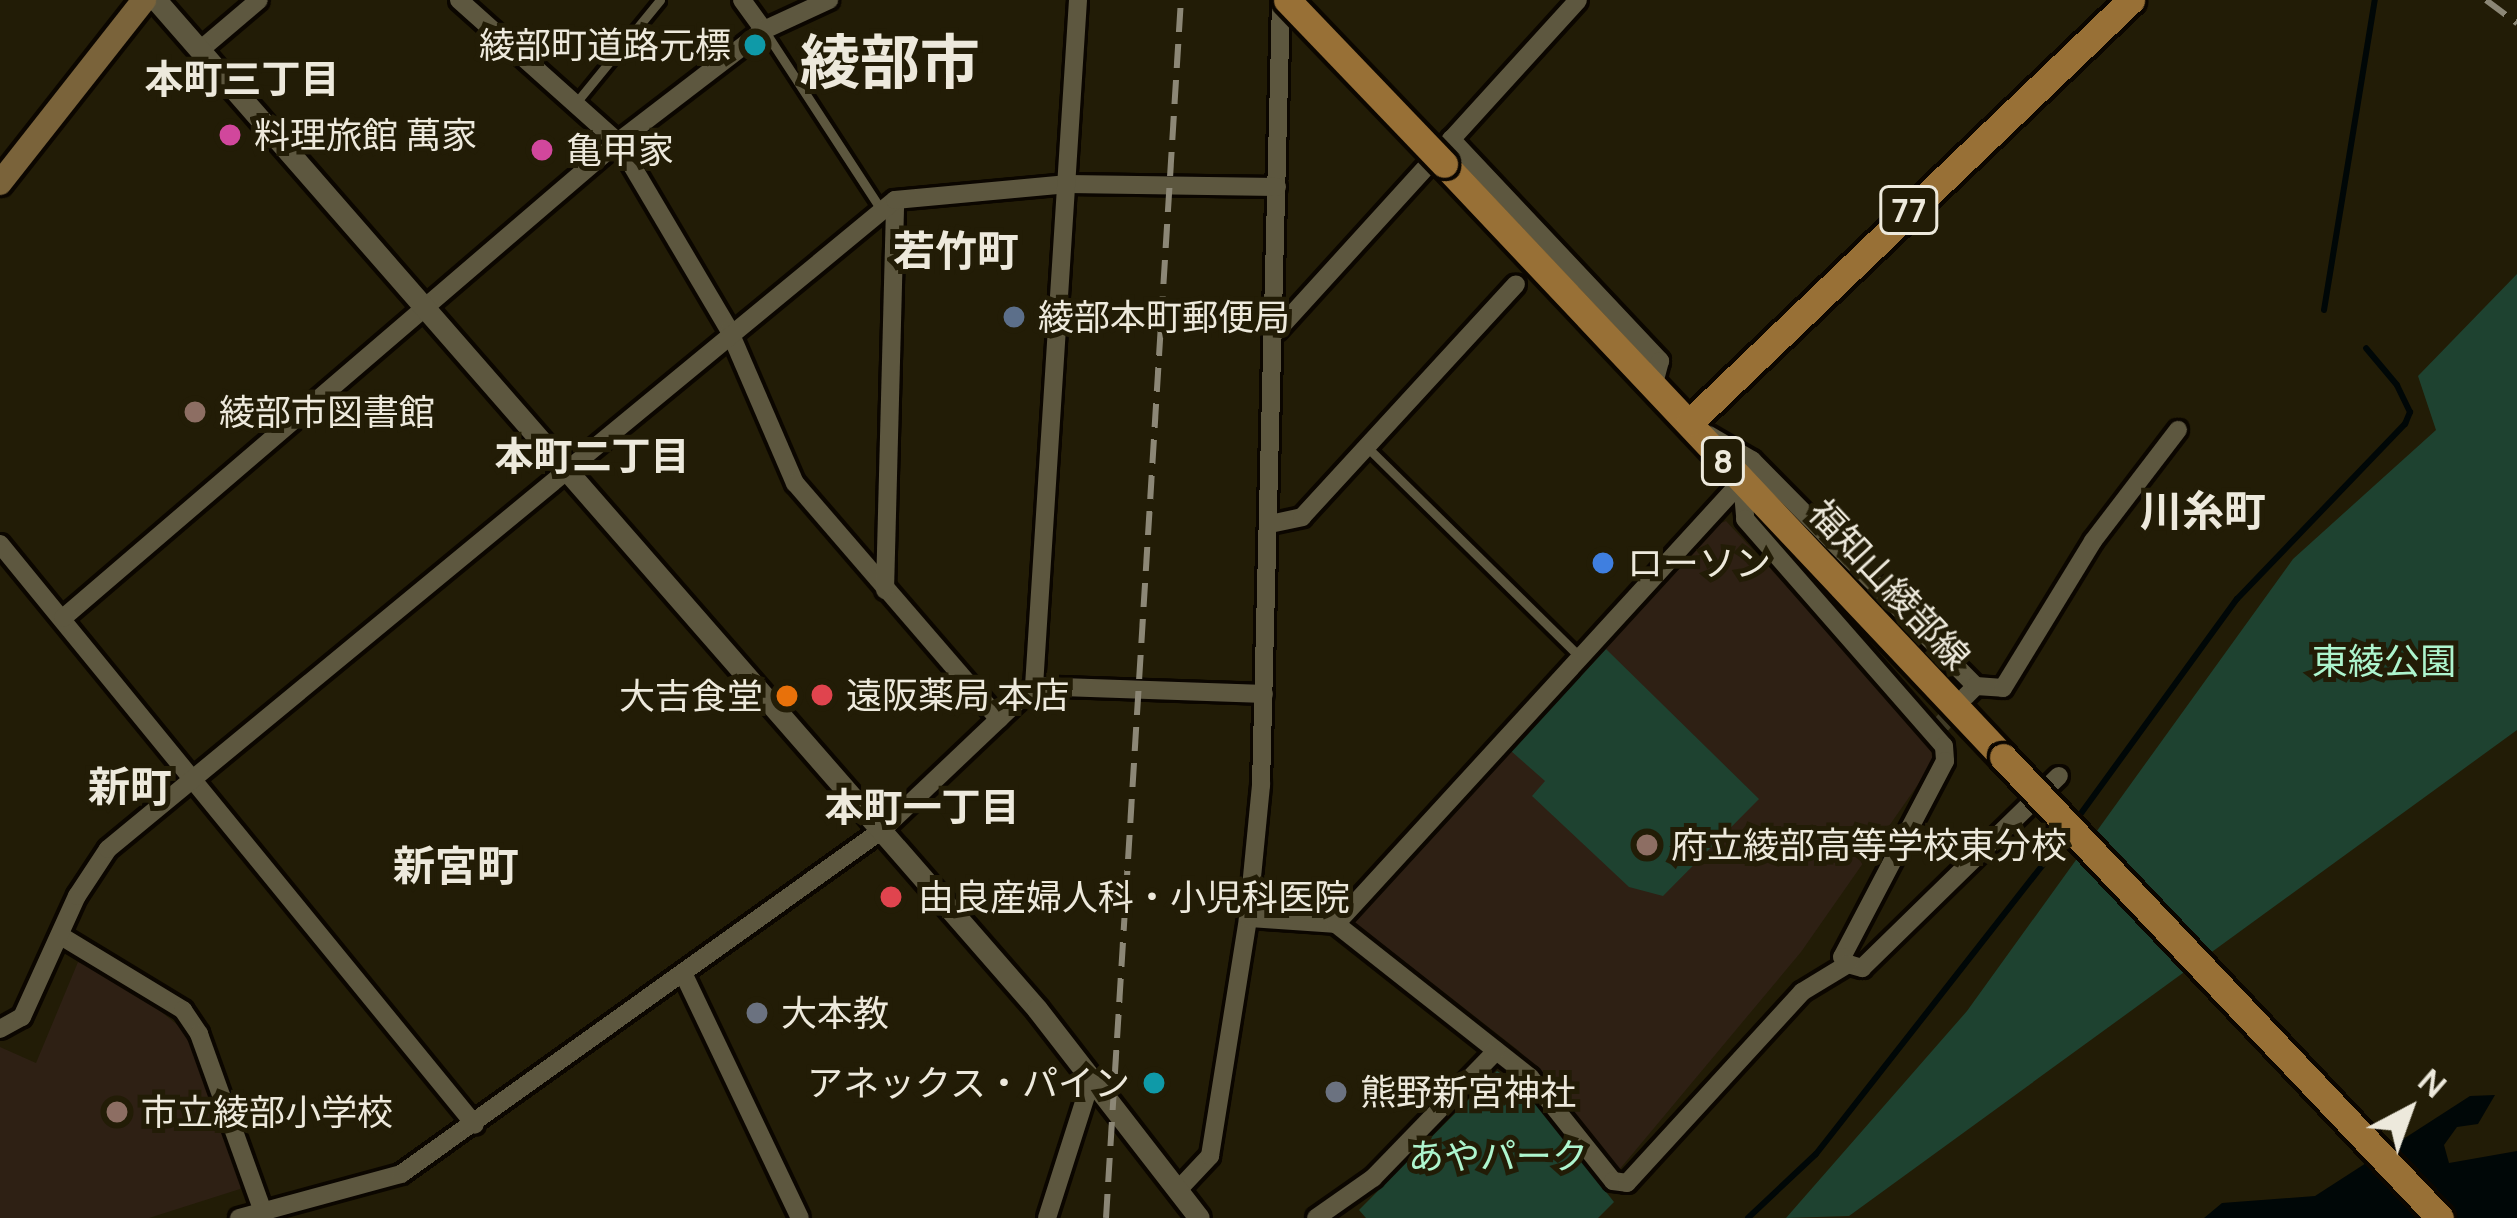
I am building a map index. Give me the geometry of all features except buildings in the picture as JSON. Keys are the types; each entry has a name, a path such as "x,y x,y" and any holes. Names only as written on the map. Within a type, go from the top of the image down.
{"main road":[{"path":"0,183 144,0"},
{"name":"福知山綾部線","path":"1284,0 1448,151 1653,387 2440,1218"},
{"name":"77","path":"1689,424 2131,0"}],"street":[{"path":"156,0 881,830 1199,1218"},
{"path":"200,50 259,0"},
{"path":"459,0 579,99 618,142 729,330 795,483 999,718"},
{"path":"742,0 764,30"},
{"path":"63,617 618,142 764,30 829,0"},
{"path":"239,1218 401,1174 476,1124 881,830 1034,686 1078,0"},
{"path":"1178,1190 1210,1156 1248,918 1264,694 1284,0"},
{"path":"1277,331 1448,151 1578,0"},
{"path":"0,1028 22,1017 109,849 198,782 729,330 888,206 1068,184 1277,188"},
{"path":"885,590 888,206"},
{"path":"1270,524 1302,517 1516,284"},
{"path":"1689,424 1752,460 1971,691 2003,688 2093,542 2178,430"},
{"path":"1336,924 1742,481"},
{"path":"1742,481 1745,518 1938,729 1945,761 1842,957 1848,964 1862,968 2060,776"},
{"path":"0,544 476,1124"},
{"path":"1034,686 1264,694"},
{"path":"1248,918 1336,924 1530,1077 1613,1180 1627,1183 1802,992 1848,964"},
{"path":"61,936 191,1022 263,1212"},
{"path":"684,975 800,1218"},
{"path":"1316,1218 1372,1178 1496,1052"},
{"path":"1047,1218 1090,1083"}],"lane":[{"path":"579,99 660,0"},
{"path":"764,30 888,206"},
{"path":"1368,448 1580,656"}],"shaded area":[{"name":"府立綾部高等学校東分校","path":"1726,521 1929,739 1933,763 1801,952 1619,1170 1519,1051 1355,923 1354,910 1711,527"},
{"name":"市立綾部小学校","path":"78,962 122,980 206,1048 255,1160 240,1189 149,1218 0,1218 0,1047 36,1063"},
{"path":"2495,1095 2478,1124 2457,1127 2444,1145 2449,1163 2517,1151 2517,1218 2204,1218 2222,1203 2315,1196 2470,1096"}],"green space":[{"name":"東綾公園","path":"2517,274 2517,730 1849,1216 1786,1218 1967,1011 2293,559 2436,430 2418,376"},
{"path":"1606,649 1759,799 1663,896 1629,887 1532,796 1545,781 1511,751"},
{"name":"あやパーク","path":"1497,1071 1524,1088 1614,1202 1598,1218 1366,1218 1359,1210"}],"waterway":[{"path":"2324,310 2375,0"},
{"path":"2074,823 2237,599 2405,424 2410,412 2397,385 2366,348"},
{"path":"1748,1218 1816,1154 2067,834"}],"tunnel":[{"path":"1941,725 1962,700"}],"railway":[{"path":"1106,1218 1181,0"},
{"path":"2486,0 2517,23"}],"place":[{"name":"綾部町道路元標","path":"755,45"},
{"name":"料理旅館 萬家","path":"230,135"},
{"name":"亀甲家","path":"542,150"},
{"name":"綾部本町郵便局","path":"1014,317"},
{"name":"綾部市図書館","path":"195,412"},
{"name":"ローソン","path":"1603,563"},
{"name":"遠阪薬局 本店","path":"822,695"},
{"name":"大吉食堂","path":"787,696"},
{"name":"府立綾部高等学校東分校","path":"1647,845"},
{"name":"由良産婦人科・小児科医院","path":"891,897"},
{"name":"大本教","path":"757,1013"},
{"name":"アネックス・パイン","path":"1154,1083"},
{"name":"熊野新宮神社","path":"1336,1092"},
{"name":"市立綾部小学校","path":"117,1112"}],"district":[{"name":"綾部市","path":"890,61"},
{"name":"本町三丁目","path":"242,78"},
{"name":"若竹町","path":"956,250"},
{"name":"本町二丁目","path":"592,455"},
{"name":"川糸町","path":"2203,510"},
{"name":"新町","path":"130,786"},
{"name":"本町一丁目","path":"922,806"},
{"name":"新宮町","path":"456,865"}]}
